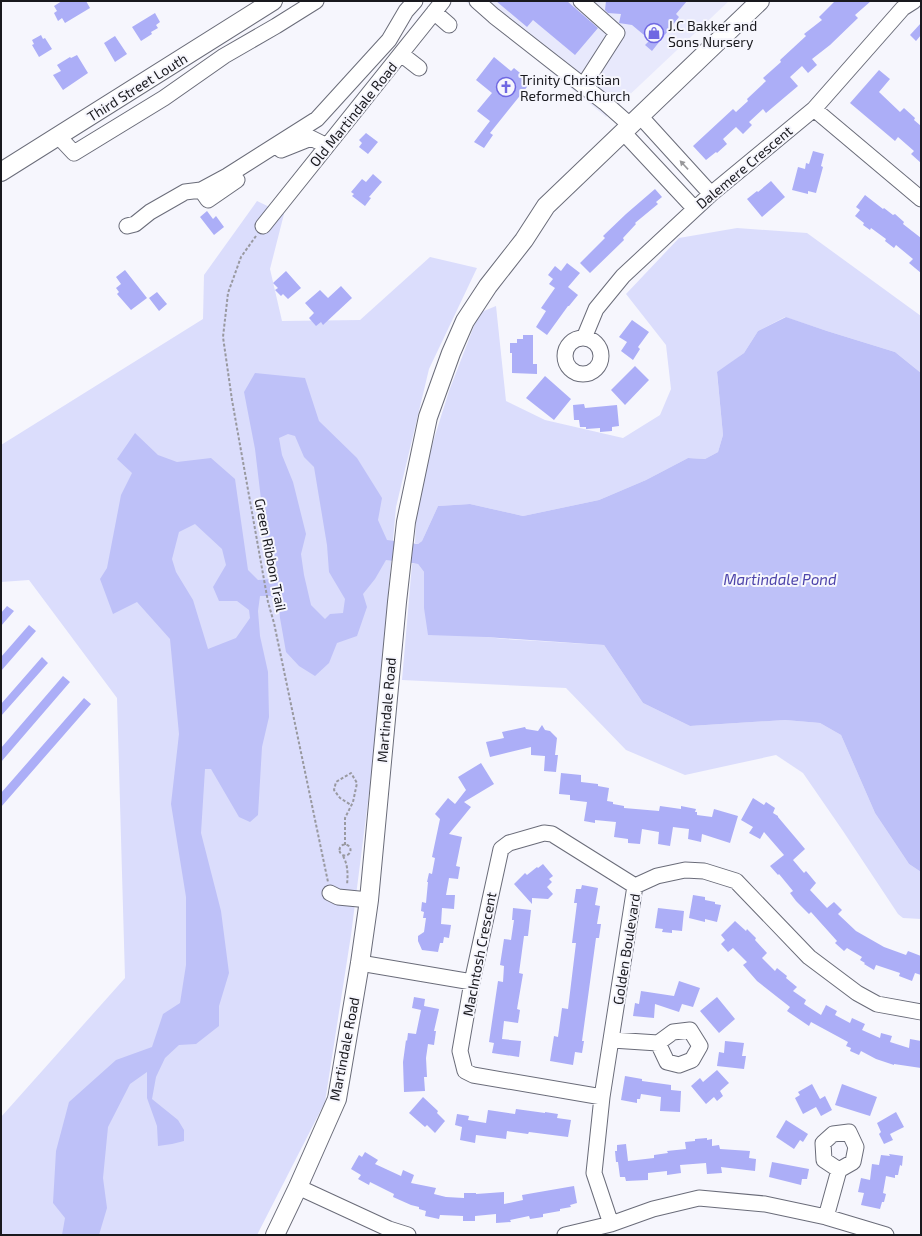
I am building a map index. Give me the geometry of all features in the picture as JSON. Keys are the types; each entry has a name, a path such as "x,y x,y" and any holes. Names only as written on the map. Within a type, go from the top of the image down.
{"main road":[{"name":"Third Street Louth","path":"1,172 59,137 273,1"},
{"name":"Martindale Road","path":"275,1235 337,1099 369,900 406,522 428,417 451,353 465,321 488,286 524,240 546,206 760,1"}],"street":[{"path":"59,137 74,153 164,98 224,56 316,1"},
{"path":"127,226 135,224 150,212 185,192 201,190 227,176 317,119 389,40 406,11 415,1"},
{"path":"477,1 631,124 711,194"},
{"path":"581,1 617,33 583,86"},
{"name":"Dalemere Crescent","path":"584,338 596,309 623,276 694,208 814,109 903,8 914,1"},
{"path":"439,7 449,25"},
{"name":"Old Martindale Road","path":"263,226 439,7"},
{"path":"401,54 419,68"},
{"path":"814,109 921,199"},
{"path":"631,124 694,208"},
{"path":"201,190 208,200 283,149 311,138 327,146"},
{"name":"MacIntosh Crescent","path":"602,1097 473,1075 465,1071 460,1051 472,982 501,849 509,843 544,832 552,834 635,886"},
{"name":"Golden Boulevard","path":"611,1224 594,1173 602,1097 635,886 657,876 685,870 704,871 736,881 809,958 857,993 877,1004 921,1012"},
{"path":"330,893 338,897 369,900"},
{"path":"360,963 472,982"},
{"path":"612,1040 658,1043"},
{"path":"826,1217 839,1170"},
{"path":"298,1187 389,1230 408,1235"},
{"path":"566,1235 611,1224 653,1209 699,1198 765,1204 826,1217 886,1235"}],"path":[{"name":"Green Ribbon Trail","path":"263,226 241,258 228,293 223,337 232,400 268,602 274,623 330,893"},
{"path":"345,845 345,818 351,805 357,783 352,773 336,782 334,790 340,798 351,805"},
{"path":"343,856 347,856 350,851 349,846 345,845"},
{"path":"345,845 339,848 340,854 347,862 348,871 345,898"}],"shaded area":[{"path":"465,1 729,1 606,117"},
{"path":"257,201 284,214 270,269 282,321 360,320 430,257 477,268 429,369 396,507 373,762 351,935 325,1102 257,1235 1,1235 1,1117 125,978 117,698 29,580 1,582 1,445 203,319 204,275"},
{"path":"737,228 807,233 921,316 921,373 895,352 785,317 758,331 744,353 717,373 723,435 718,452 705,459 688,458 646,480 599,500 523,516 470,504 438,506 422,541 418,544 415,543 416,520 427,461 449,391 479,313 496,306 506,401 545,420 623,438 660,415 671,389 666,345 626,294 679,238"},
{"path":"412,564 418,564 424,572 424,608 486,637 604,645 643,703 690,726 785,720 820,723 841,735 875,813 909,864 921,872 921,919 903,918 898,914 803,773 776,755 685,775 626,750 566,688 402,680"}],"water":[{"name":"Martindale Pond","path":"786,317 895,352 921,373 921,872 909,864 875,813 841,735 820,723 785,720 690,726 643,703 604,645 486,637 428,635 424,608 424,572 418,564 386,560 375,579 363,594 367,607 357,636 337,643 329,663 315,676 299,666 286,652 279,608 271,596 260,596 258,611 260,636 268,672 269,717 262,747 258,815 250,822 239,817 211,769 205,769 201,833 221,911 229,973 219,1006 219,1026 196,1044 179,1045 165,1058 156,1077 152,1099 178,1120 184,1130 184,1141 158,1146 157,1126 147,1098 147,1072 130,1084 108,1127 103,1178 107,1208 99,1235 62,1235 65,1218 53,1203 56,1151 69,1102 116,1060 152,1047 163,1014 180,1003 186,965 186,897 171,804 179,734 170,639 137,602 113,614 100,579 107,568 121,495 132,473 117,459 135,433 158,455 177,462 211,458 235,479 248,570 258,580 272,579 274,569 266,541 255,449 244,392 255,373 305,378 319,421 357,458 382,498 378,520 387,540 418,544 422,541 438,506 470,504 523,516 599,500 646,480 688,458 705,459 718,452 723,435 717,372 744,353 758,331","holes":["288,434 295,436 304,457 314,467 327,545 329,572 345,599 343,613 330,614 325,619 311,605 304,575 301,554 306,534 293,482 282,455 279,438","195,524 222,549 226,565 213,587 219,601 237,601 249,610 250,618 236,638 208,649 193,600 176,572 172,559 179,532"]}],"building":[{"path":"62,1 86,1 90,8 65,23 62,18 58,21 54,13 57,11 54,6"},
{"path":"496,1 567,1 598,28 575,55 533,20 527,27"},
{"name":"J.C Bakker and Sons Nursery","path":"606,1 687,1 676,14 679,17 652,51 645,45 650,40 632,25 619,23 621,14 608,13 605,10"},
{"path":"835,1 871,1 855,15 858,18 830,45 812,59 817,65 808,73 802,66 790,77 798,86 766,113 763,109 749,122 752,125 743,134 736,127 723,139 727,144 706,160 693,146 733,109 736,112 748,101 747,99 766,81 763,78 806,36 804,34 822,20 819,17"},
{"path":"155,13 160,22 156,25 158,28 141,41 132,27"},
{"path":"921,23 921,35 916,41 910,35"},
{"path":"41,35 43,39 45,38 52,49 39,57 32,45 34,44 32,40"},
{"path":"115,36 127,54 115,62 104,43"},
{"path":"77,55 88,73 63,90 53,75 61,71 57,65 70,57 71,58"},
{"name":"Trinity Christian Reformed Church","path":"494,57 511,71 514,68 531,82 490,133 493,135 484,148 474,142 490,121 477,111 492,93 476,80"},
{"path":"879,70 890,79 879,92 900,112 904,108 921,126 921,163 911,154 914,151 898,137 895,141 850,103"},
{"path":"366,133 378,142 368,154 359,147 362,143 359,140"},
{"path":"813,151 824,154 821,166 823,167 816,193 808,191 808,194 792,190 798,167 805,169 806,163 809,164"},
{"path":"373,174 382,182 369,197 371,198 365,206 352,196 354,194 351,192 362,179 366,182"},
{"path":"771,181 785,197 762,217 747,199"},
{"path":"655,189 662,197 656,202 658,204 635,223 636,224 623,238 624,240 590,273 580,263 605,238 603,236"},
{"path":"865,195 883,209 884,208 893,215 895,214 904,222 903,224 921,238 921,273 909,263 913,259 896,245 894,248 885,241 886,239 871,228 870,230 863,225 864,223 855,216 860,210 856,207"},
{"path":"207,211 213,219 216,216 224,227 214,235 200,217"},
{"path":"567,263 580,273 568,287 578,295 547,335 536,327 546,311 541,308 555,288 549,284 553,279 548,275 555,266 561,271"},
{"path":"125,270 147,298 131,310 117,294 119,292 116,288 121,284 116,277"},
{"path":"286,271 301,288 288,299 283,294 281,296 275,290 278,288 273,283"},
{"path":"341,286 352,298 323,325 321,322 316,326 309,318 314,313 305,303 320,290 328,298"},
{"path":"157,292 167,304 159,311 149,298"},
{"path":"632,320 649,332 638,347 640,349 633,360 621,351 627,342 619,337"},
{"path":"523,335 533,335 533,364 537,364 537,374 512,373 512,353 510,353 510,343 517,343 517,339 523,339"},
{"path":"635,366 649,380 625,405 611,390"},
{"path":"545,376 571,399 554,420 526,398"},
{"path":"584,404 585,408 617,405 619,426 612,427 612,431 600,432 600,428 586,429 586,427 580,427 579,420 574,420 573,405"},
{"path":"7,606 14,611 1,626 1,613"},
{"path":"29,625 36,631 1,671 1,657"},
{"path":"42,657 48,663 1,716 1,704"},
{"path":"63,676 70,682 1,762 1,748"},
{"path":"84,698 91,704 1,807 1,793"},
{"path":"542,725 545,730 550,731 557,738 555,755 558,755 556,772 544,771 545,756 531,755 531,747 490,757 486,742 504,738 502,732 525,727 526,729 538,731"},
{"path":"481,763 494,784 464,802 471,807 449,834 462,837 456,866 460,867 458,879 449,878 446,895 455,895 454,909 442,908 441,924 451,925 449,938 444,937 443,943 440,943 438,952 422,950 418,941 418,936 424,932 426,918 423,918 424,912 421,911 422,902 426,903 427,882 429,873 432,874 435,858 432,857 440,819 435,814 448,798 455,804 466,790 458,777"},
{"path":"561,773 581,775 581,782 598,784 598,786 609,788 607,801 624,806 624,808 659,811 660,806 681,809 681,806 696,809 695,812 697,812 697,815 712,817 714,809 738,816 730,843 702,834 701,842 688,839 689,829 673,827 670,846 658,844 659,832 642,829 640,844 628,843 628,839 614,837 616,822 595,820 595,823 584,821 587,802 570,800 570,795 559,794"},
{"path":"753,798 764,805 766,802 775,808 773,813 778,816 805,849 793,860 804,873 806,871 816,883 810,890 827,908 834,902 842,910 838,914 856,931 884,947 906,955 908,951 921,956 921,975 915,973 912,981 899,976 900,973 876,965 874,970 860,960 862,957 847,948 844,951 835,943 837,941 811,912 809,914 796,901 790,893 793,891 779,874 778,875 770,866 784,855 764,832 760,839 749,833 753,827 741,820"},
{"path":"543,864 553,876 549,879 552,882 547,887 553,894 548,899 532,898 532,904 514,884 525,873 527,875"},
{"path":"582,885 598,888 595,905 600,906 597,924 601,924 599,938 596,938 582,1041 584,1041 582,1053 575,1052 573,1065 550,1061 554,1036 558,1037 562,1008 568,1009 576,943 572,943 577,903 574,903 576,889 581,889"},
{"path":"693,895 705,897 705,900 721,905 717,922 705,919 705,922 689,918"},
{"path":"513,908 531,910 528,936 524,936 519,973 523,974 517,1009 520,1010 518,1023 504,1021 502,1039 521,1041 519,1057 492,1053 494,1043 489,1042 498,981 503,982 504,966 500,965 504,939 511,940 514,920 512,920"},
{"path":"658,908 684,911 682,931 672,930 672,933 662,932 663,929 655,928"},
{"path":"735,921 746,931 747,929 756,938 755,940 767,953 762,958 775,971 777,968 787,976 786,978 797,987 793,991 806,1000 804,1004 821,1015 826,1005 837,1011 835,1015 850,1023 852,1018 865,1024 862,1030 880,1038 881,1033 892,1036 890,1042 909,1048 910,1039 921,1041 921,1068 894,1065 876,1059 861,1051 859,1055 850,1051 851,1048 846,1046 848,1042 811,1022 809,1026 787,1011 790,1007 757,981 743,965 747,962 733,948 728,952 721,944 725,940 721,935"},
{"path":"679,981 700,988 693,1007 682,1004 679,1012 655,1004 654,1018 633,1016 635,1003 639,1004 641,991 674,996"},
{"path":"414,997 425,999 424,1006 439,1009 434,1031 436,1031 434,1045 428,1044 426,1058 427,1077 424,1077 425,1091 404,1092 403,1062 406,1040 407,1041 408,1033 416,1034 421,1010 412,1008"},
{"path":"717,997 735,1019 719,1033 700,1011"},
{"path":"725,1041 744,1043 742,1056 746,1056 744,1069 717,1066 719,1052 724,1053"},
{"path":"717,1070 729,1083 720,1091 723,1096 717,1101 714,1097 706,1104 691,1086 700,1078 703,1082"},
{"path":"625,1076 642,1079 642,1081 671,1085 671,1090 681,1091 680,1112 660,1111 661,1097 641,1094 640,1099 637,1099 637,1103 621,1100"},
{"path":"812,1084 820,1099 825,1096 832,1110 821,1116 816,1107 803,1114 795,1098 800,1095 798,1092"},
{"path":"842,1084 877,1097 870,1116 835,1105"},
{"path":"423,1097 438,1111 437,1113 445,1121 435,1133 427,1125 425,1127 409,1113"},
{"path":"516,1109 558,1114 557,1118 571,1120 568,1137 507,1131 506,1139 476,1135 475,1143 460,1140 462,1127 455,1125 457,1114 469,1116 468,1120 486,1123 488,1110 515,1114"},
{"path":"896,1112 904,1127 890,1134 893,1140 884,1144 879,1134 881,1132 877,1123"},
{"path":"786,1120 808,1134 803,1142 800,1140 794,1149 776,1137"},
{"path":"707,1138 707,1140 712,1139 712,1146 719,1145 720,1149 750,1151 749,1158 756,1159 755,1171 721,1167 722,1173 707,1174 706,1163 680,1165 681,1173 667,1175 667,1171 648,1173 648,1180 626,1181 625,1177 620,1177 618,1162 616,1162 615,1151 617,1151 617,1145 626,1144 628,1161 654,1158 654,1155 668,1153 667,1151 686,1149 685,1142"},
{"path":"365,1152 378,1160 375,1164 401,1176 403,1170 414,1175 411,1183 436,1188 434,1194 446,1197 464,1198 464,1193 476,1194 504,1192 504,1204 523,1200 522,1195 574,1186 577,1203 570,1205 571,1207 560,1209 560,1211 543,1214 543,1217 530,1219 529,1216 510,1220 511,1222 496,1223 496,1214 475,1216 475,1221 463,1221 463,1216 440,1215 439,1219 425,1216 426,1211 419,1209 419,1207 393,1197 394,1194 370,1182 369,1185 358,1179 361,1175 351,1169 359,1155 362,1157"},
{"path":"889,1154 903,1156 902,1166 900,1165 898,1175 895,1175 895,1178 886,1176 883,1193 886,1194 884,1202 882,1202 880,1209 861,1205 864,1193 858,1192 861,1178 870,1180 872,1164 879,1165 881,1155 890,1156"},
{"path":"772,1162 809,1169 807,1179 802,1179 801,1185 769,1177"}],"place":[{"name":"J.C Bakker and Sons Nursery","path":"654,33"},
{"name":"Trinity Christian Reformed Church","path":"506,87"}]}
